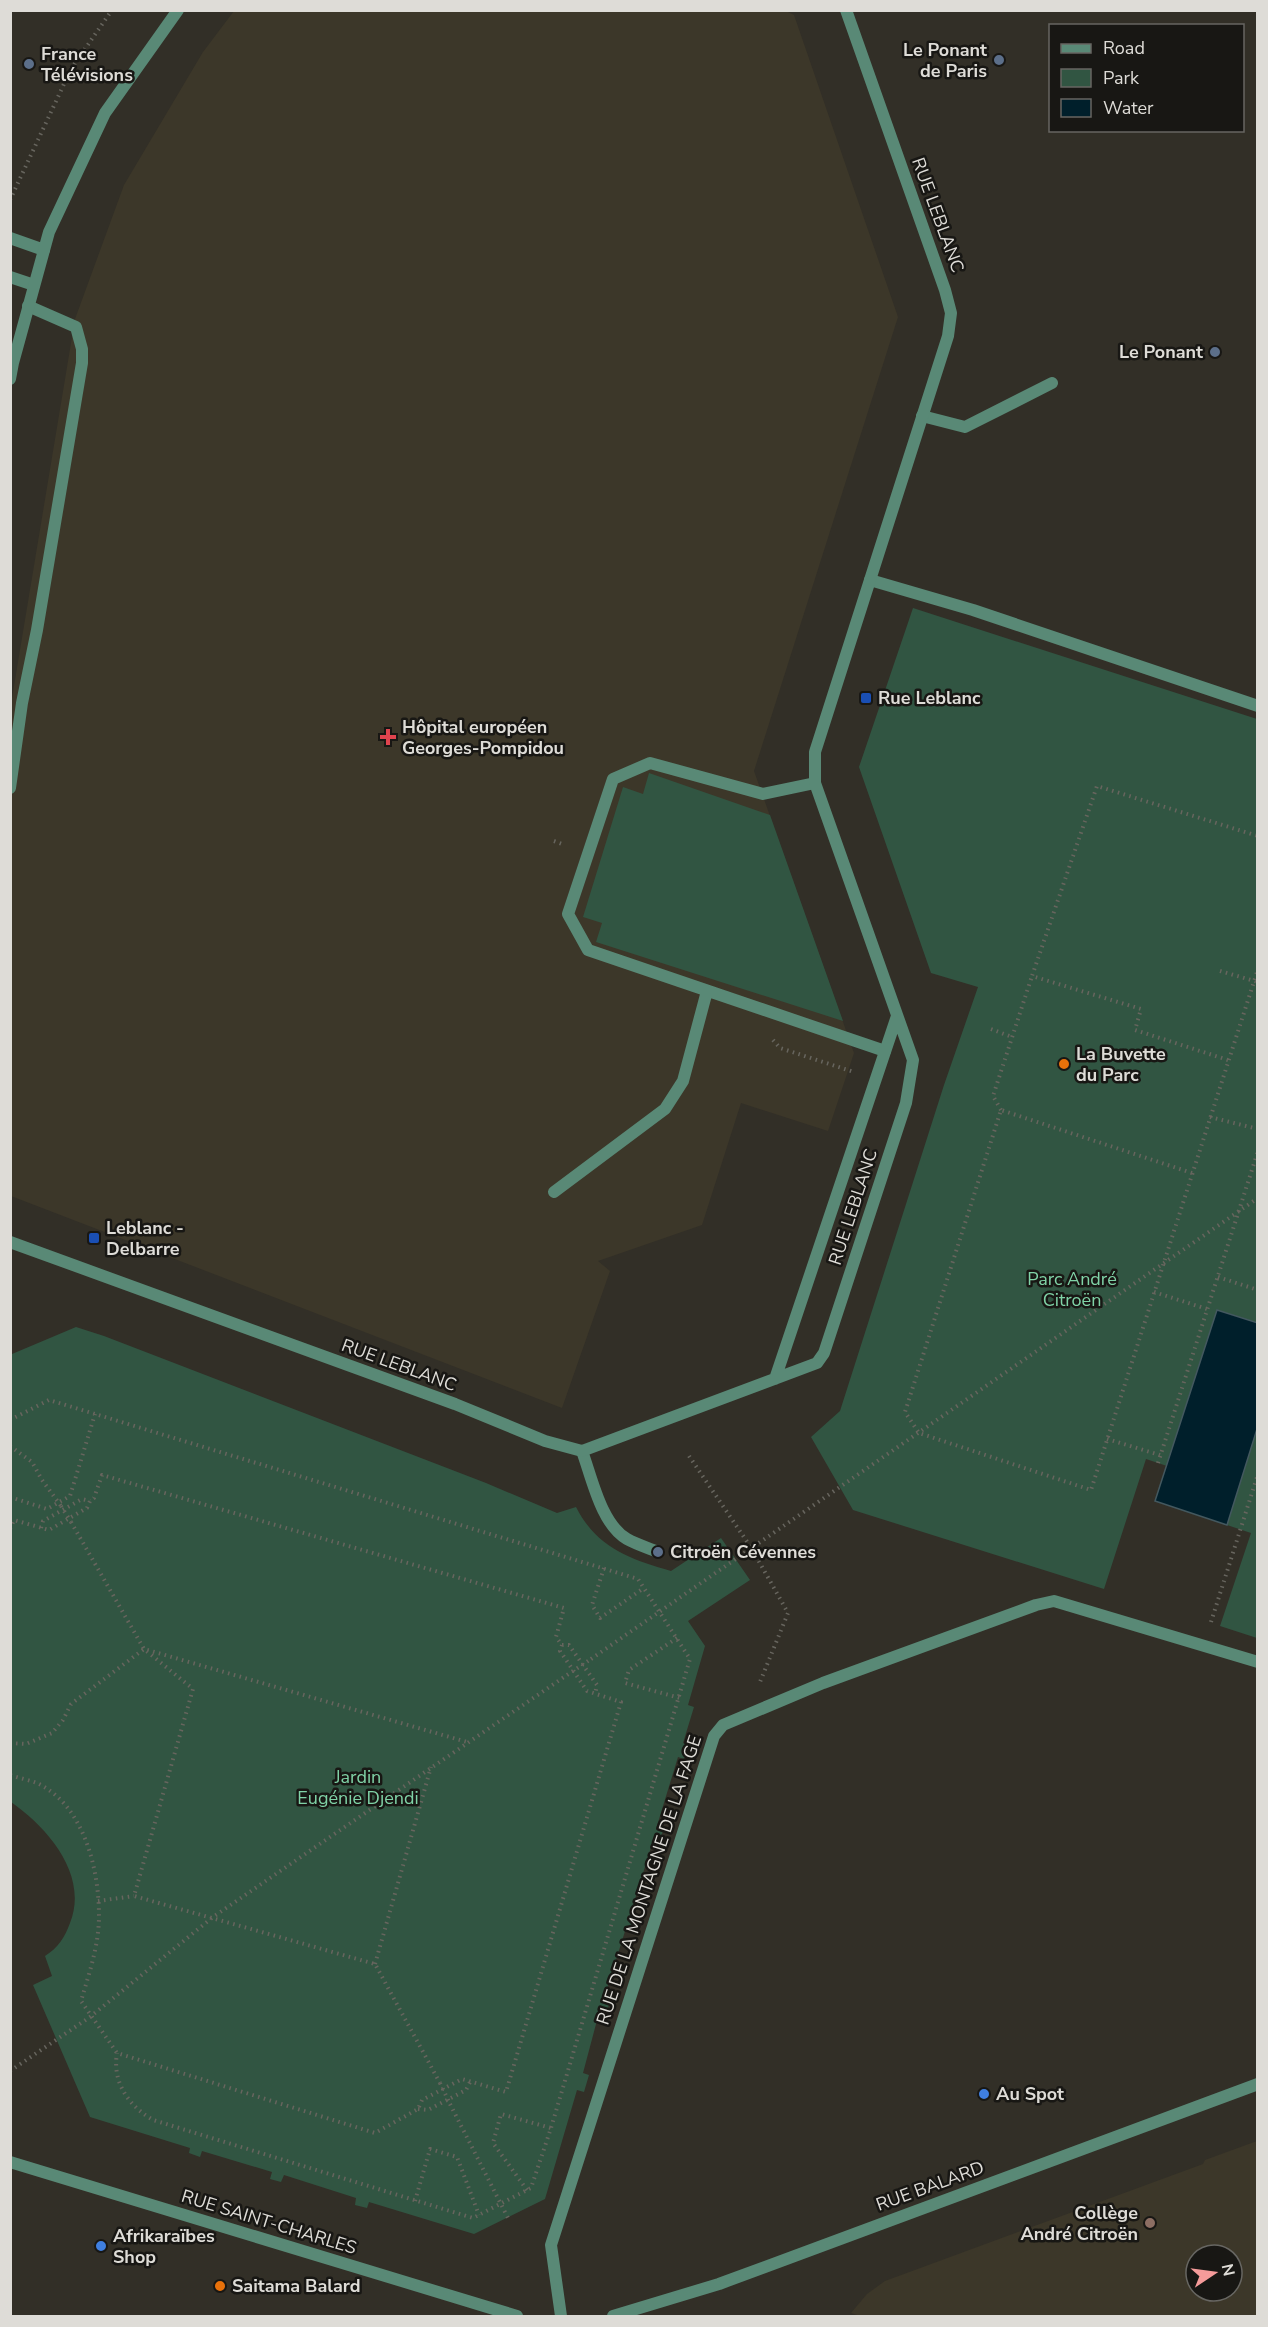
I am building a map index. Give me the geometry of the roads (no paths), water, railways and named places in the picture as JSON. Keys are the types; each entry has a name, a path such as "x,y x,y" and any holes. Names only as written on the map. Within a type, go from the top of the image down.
{"street":[{"path":"10,379 49,232 105,114 178,10"},
{"name":"RUE LEBLANC","path":"10,1242 455,1404 545,1442 582,1451 818,1363 824,1353 906,1103 913,1060 815,783 815,752 948,336 951,313 945,290 846,10"},
{"path":"10,238 44,249"},
{"path":"10,277 34,285"},
{"path":"10,788 22,703 37,630 82,363 82,349 76,327 28,306"},
{"path":"922,416 965,427 1052,383"},
{"path":"870,580 973,610 1257,706"},
{"path":"815,783 763,794 650,763 613,779 568,914 588,950 885,1051"},
{"path":"554,1192 665,1109 683,1081 707,991"},
{"name":"RUE LEBLANC","path":"775,1379 897,1016"},
{"path":"582,1451 604,1513 614,1528 626,1539 658,1552"},
{"name":"RUE DE LA MONTAGNE DE LA FAGE","path":"561,2316 551,2246 706,1759 718,1729 731,1721 823,1683 1036,1605 1054,1601 1257,1662"},
{"name":"RUE BALARD","path":"613,2316 719,2284 1257,2084"},
{"name":"RUE SAINT-CHARLES","path":"10,2162 517,2316"}],"water":[{"path":"1217,1310 1258,1323 1257,1429 1227,1525 1155,1501"}],"place":[{"name":"Le Ponant de Paris","path":"999,60"},
{"name":"France Télévisions","path":"29,64"},
{"name":"Le Ponant","path":"1215,352"},
{"name":"Rue Leblanc","path":"866,698"},
{"name":"Hôpital européen Georges-Pompidou","path":"388,737"},
{"name":"La Buvette du Parc","path":"1064,1064"},
{"name":"Leblanc - Delbarre","path":"94,1238"},
{"name":"Citroën Cévennes","path":"658,1552"},
{"name":"Au Spot","path":"984,2094"},
{"name":"Collège André Citroën","path":"1150,2223"},
{"name":"Afrikaraïbes Shop","path":"101,2246"},
{"name":"Saitama Balard","path":"220,2286"}],"park label":[{"name":"Parc André Citroën","path":"1072,1289"},
{"name":"Jardin Eugénie Djendi","path":"358,1787"}]}
